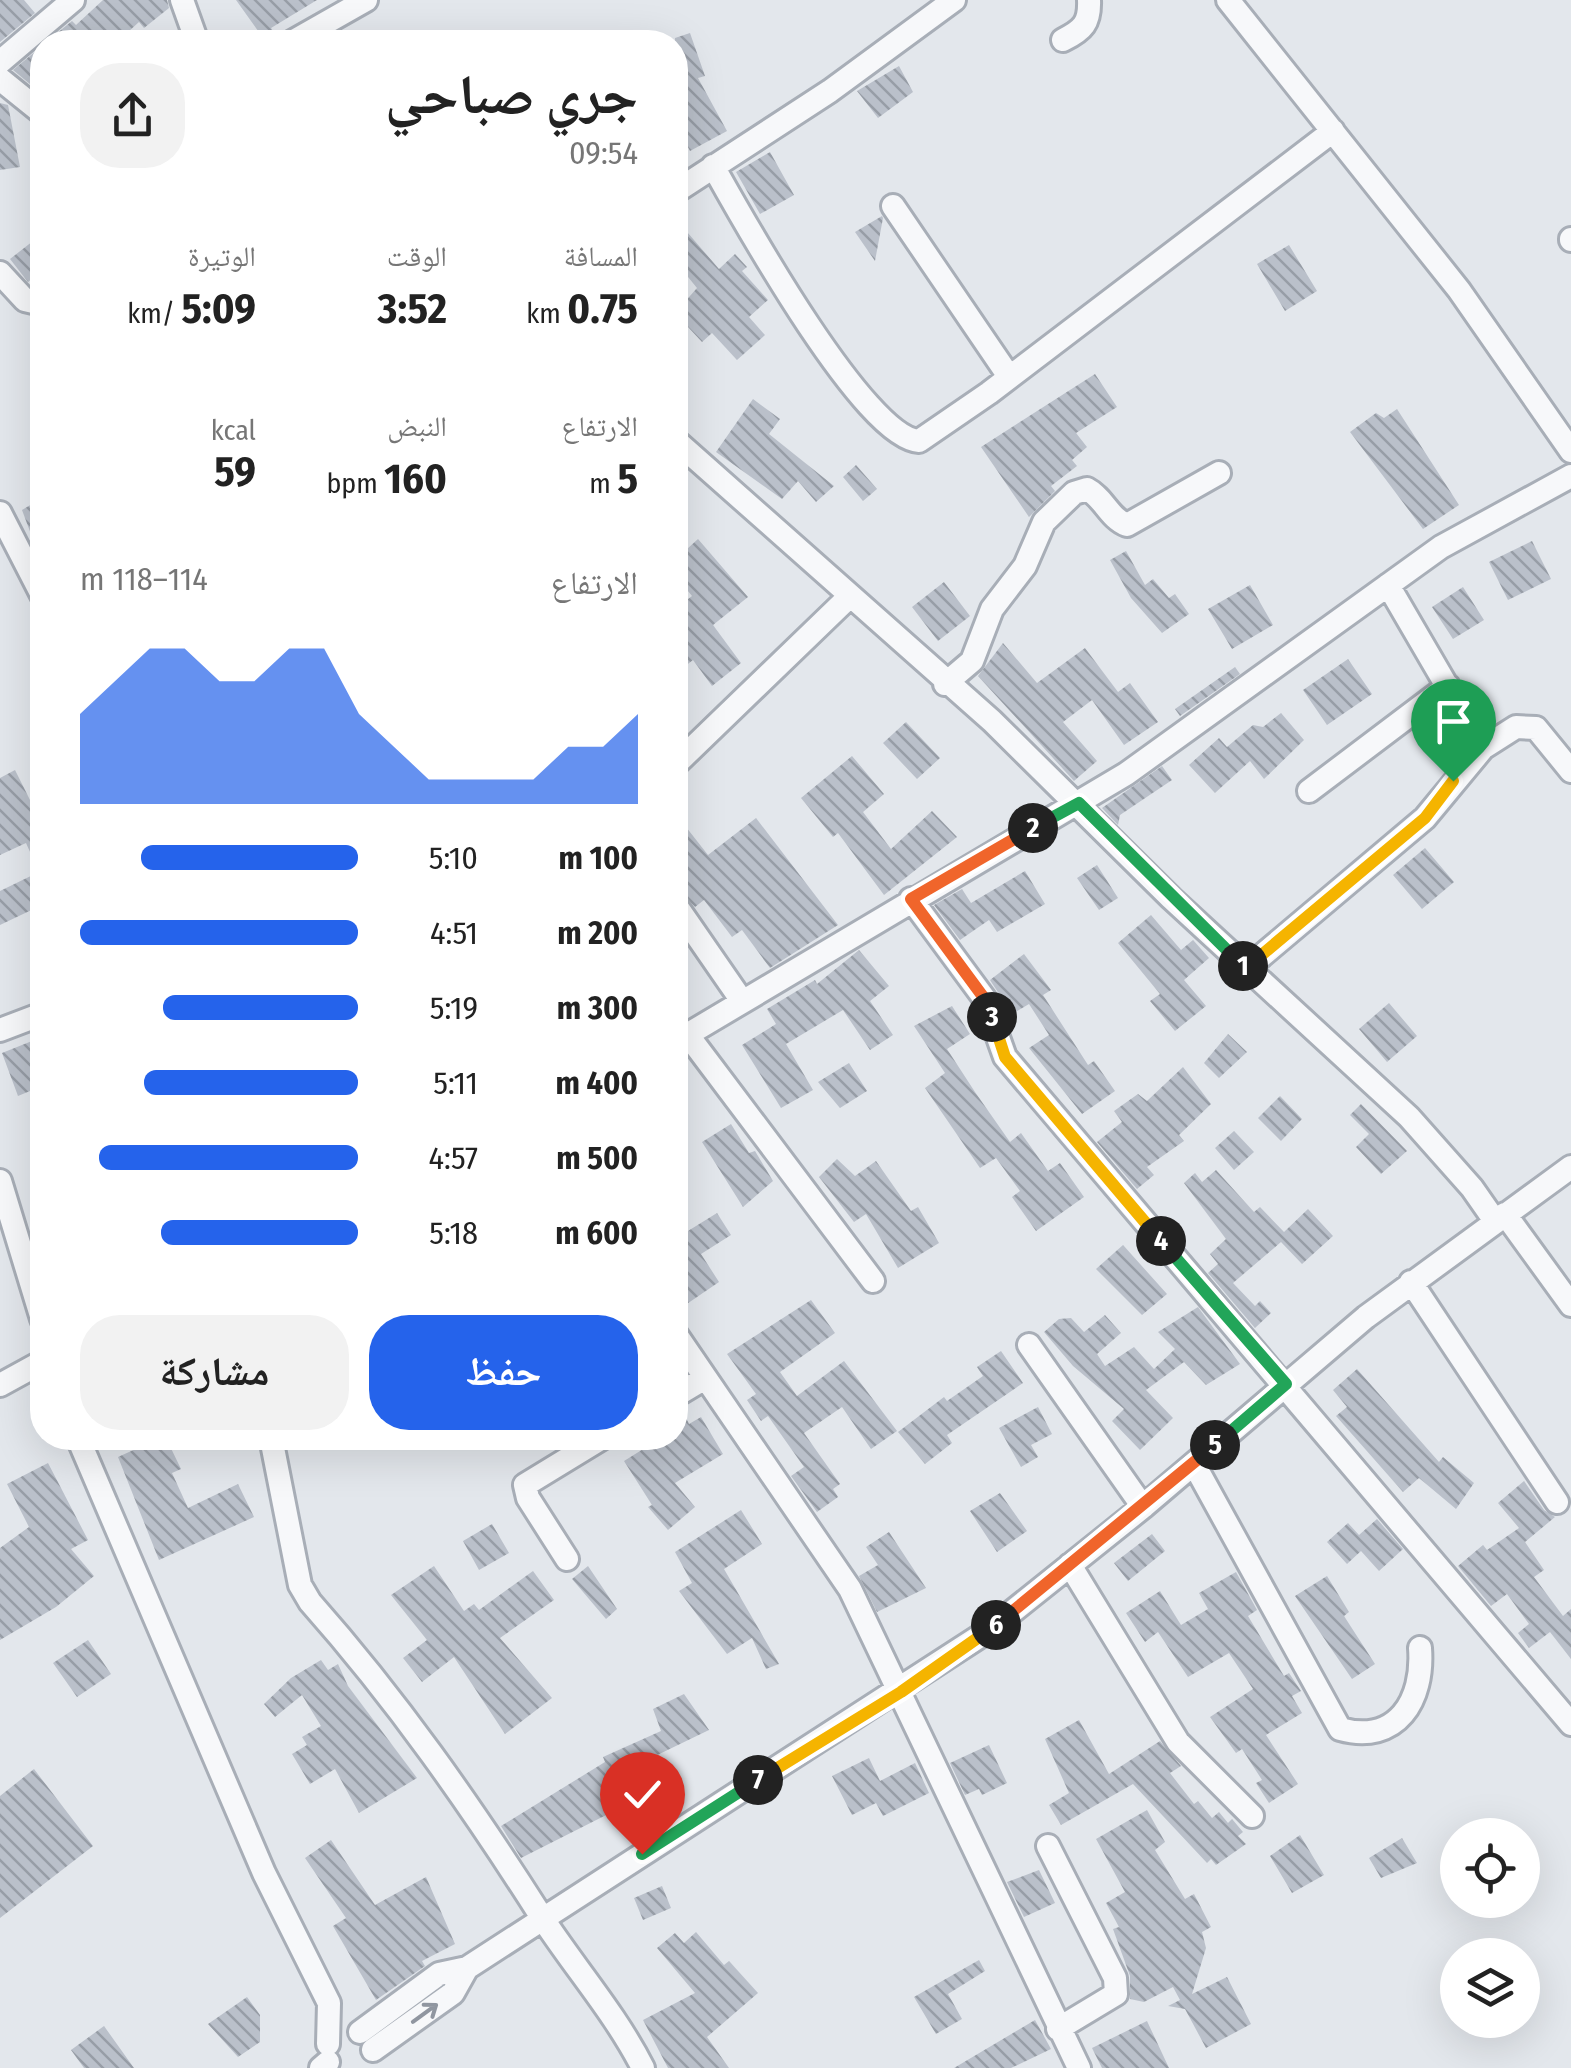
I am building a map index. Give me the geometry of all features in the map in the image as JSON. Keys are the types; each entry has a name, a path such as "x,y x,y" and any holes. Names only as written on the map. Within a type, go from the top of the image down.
{"street":[{"path":"38,30 73,0"},
{"path":"182,0 193,30"},
{"path":"313,30 366,0"},
{"path":"688,183 830,90 954,0"},
{"path":"1063,40 1082,30 1090,17 1089,0"},
{"path":"1228,0 1459,290 1571,451"},
{"path":"0,62 30,37"},
{"path":"0,78 30,103"},
{"path":"713,166 800,316 861,394 905,437 919,441 1333,131"},
{"path":"894,206 1008,375"},
{"path":"0,273 30,301"},
{"path":"688,452 1079,803 1246,968 1409,1117 1500,1218 1571,1305"},
{"path":"945,684 972,661 992,610 1024,566 1044,522 1074,493 1087,489 1098,495 1118,522 1127,525 1220,473"},
{"path":"688,1034 1079,803 1441,547 1571,476"},
{"path":"0,513 30,572"},
{"path":"1388,584 1483,748"},
{"path":"688,752 850,596"},
{"path":"1309,791 1448,686"},
{"path":"1246,968 1425,818 1483,748 1525,726 1536,728 1571,771"},
{"path":"911,899 984,998 1005,1057 1571,1724"},
{"path":"688,923 742,1001"},
{"path":"0,1030 30,1019"},
{"path":"688,1047 873,1282"},
{"path":"364,2045 439,1974 467,1968 901,1692 988,1631 1144,1507 1412,1282 1571,1168"},
{"path":"0,1181 30,1280"},
{"path":"1412,1282 1557,1502"},
{"path":"1029,1345 1144,1507"},
{"path":"688,1352 830,1555 901,1692 1058,2029 1080,2068"},
{"path":"0,1385 30,1369"},
{"path":"688,1388 705,1378"},
{"path":"83,1450 264,1873 329,2003 327,2060"},
{"path":"273,1450 300,1586 488,1829 542,1918 617,2021 642,2068"},
{"path":"567,1560 528,1498 525,1485 582,1450"},
{"path":"1194,1464 1340,1730 1364,1736 1390,1728 1412,1702 1422,1668 1420,1648"},
{"path":"1070,1565 1178,1742 1252,1816"},
{"path":"1048,1846 1115,1978 1116,1994 1058,2029"},
{"path":"329,2003 345,2014 364,2045"},
{"path":"327,2060 342,2031 364,2045"}],"building":[{"path":"0,0 24,0 35,13 0,42"},
{"path":"103,0 167,0 169,8 144,28 139,22 130,30 61,30 72,21 76,25"},
{"path":"236,0 317,0 272,30 257,30"},
{"path":"688,34 705,76 698,78 727,131 690,151 688,147"},
{"path":"30,56 30,84 13,70"},
{"path":"899,66 913,92 878,118 857,91"},
{"path":"0,103 8,105 20,167 0,170"},
{"path":"770,152 794,195 760,214 736,172"},
{"path":"883,218 875,261 855,232"},
{"path":"688,233 719,269 735,254 747,267 742,271 768,300 749,317 765,335 737,360 712,333 702,342 688,327 688,298 697,288 688,277"},
{"path":"30,243 30,280 28,282 10,259"},
{"path":"1289,245 1317,291 1285,311 1257,264"},
{"path":"1095,374 1117,407 1076,433 1087,447 1072,460 1077,466 1051,486 1055,491 1029,517 981,447"},
{"path":"753,399 780,419 769,434 834,486 816,502 798,481 782,499 716,452"},
{"path":"1397,409 1459,505 1423,529 1350,432 1376,413 1384,418"},
{"path":"856,465 877,489 863,501 843,477"},
{"path":"30,505 30,531 22,510"},
{"path":"698,539 748,597 713,625 741,663 712,686 693,660 688,664 688,599 692,596 688,591 688,548"},
{"path":"1532,541 1551,579 1508,600 1489,562"},
{"path":"1126,551 1145,585 1153,579 1169,598 1175,594 1189,614 1162,633 1131,598 1110,560"},
{"path":"944,582 970,616 938,641 912,607"},
{"path":"1250,585 1273,625 1232,649 1208,609"},
{"path":"1463,587 1484,620 1453,639 1432,607"},
{"path":"1003,643 1037,683 1085,648 1118,692 1130,683 1158,722 1124,745 1092,700 1063,722 1097,761 1074,781 978,676"},
{"path":"1348,659 1372,694 1327,725 1303,690"},
{"path":"1235,667 1240,674 1180,716 1175,709"},
{"path":"1281,713 1304,740 1264,779 1250,761 1215,793 1189,765 1219,738 1227,747 1253,725 1263,727"},
{"path":"906,722 940,758 917,779 883,743"},
{"path":"852,756 884,794 863,812 891,849 932,811 957,837 884,895 838,833 833,837 801,798"},
{"path":"1162,766 1172,780 1120,815 1118,825 1102,808"},
{"path":"15,770 30,800 30,852 26,843 0,855 0,778"},
{"path":"756,818 838,925 770,968 742,930 732,937 704,900 695,907 688,900 688,830 708,855"},
{"path":"1425,848 1454,882 1422,909 1393,875"},
{"path":"1097,865 1118,898 1099,910 1077,878"},
{"path":"1025,871 1045,904 997,932 989,920 960,940 934,905 962,889 971,903"},
{"path":"30,876 30,911 0,925 0,891"},
{"path":"1151,915 1181,950 1193,940 1209,958 1184,980 1206,1006 1175,1031 1150,1001 1160,994 1118,943"},
{"path":"859,950 889,986 870,1001 893,1035 870,1050 843,1010 786,1044 813,1090 781,1108 742,1045 776,1024 767,1009 815,980 817,984"},
{"path":"1024,954 1051,990 1043,995 1088,1065 1094,1061 1115,1091 1082,1114 1029,1048 1049,1035 1029,1004 1012,1014 990,980"},
{"path":"1389,1003 1417,1036 1387,1062 1359,1029"},
{"path":"952,1006 970,1034 947,1049 975,1092 1010,1142 1021,1133 1048,1171 1060,1163 1084,1197 1036,1231 1012,1197 1020,1191 996,1158 980,1168 925,1088 945,1073 914,1026"},
{"path":"1228,1034 1247,1052 1219,1078 1204,1063"},
{"path":"30,1042 30,1091 18,1096 2,1053"},
{"path":"849,1063 867,1091 840,1108 818,1082"},
{"path":"1183,1067 1211,1104 1179,1135 1184,1141 1147,1167 1154,1175 1137,1189 1097,1142 1122,1122 1114,1111 1138,1094 1147,1101"},
{"path":"1280,1096 1302,1119 1281,1141 1258,1118"},
{"path":"1361,1104 1407,1151 1381,1174 1356,1147 1369,1134 1350,1115"},
{"path":"731,1124 749,1153 755,1151 773,1181 743,1207 702,1142"},
{"path":"1234,1131 1254,1152 1234,1170 1215,1148"},
{"path":"837,1159 855,1176 876,1161 911,1211 918,1207 939,1243 898,1268 866,1214 854,1222 819,1177"},
{"path":"1216,1170 1254,1212 1260,1207 1284,1232 1308,1209 1333,1236 1302,1264 1281,1242 1233,1283 1255,1306 1260,1301 1271,1313 1255,1328 1208,1273 1218,1264 1210,1254 1226,1239 1184,1183 1195,1173 1202,1182"},
{"path":"717,1213 731,1235 701,1254 719,1282 688,1303 688,1231"},
{"path":"1123,1245 1167,1294 1142,1315 1096,1269"},
{"path":"811,1300 835,1333 780,1372 797,1396 844,1361 897,1431 871,1449 842,1407 804,1433 840,1484 833,1489 838,1497 817,1512 791,1476 804,1467 768,1416 761,1421 747,1400 756,1394 727,1354"},
{"path":"1198,1307 1240,1364 1206,1385 1184,1362 1146,1390 1173,1418 1140,1450 1112,1421 1124,1409 1073,1366 1044,1332 1059,1319 1071,1318 1084,1332 1105,1315 1121,1333 1097,1354 1105,1366 1134,1347 1154,1369 1175,1349 1158,1332"},
{"path":"1001,1351 1023,1383 947,1435 952,1443 925,1464 898,1432 944,1397 947,1401 983,1376 977,1367"},
{"path":"1357,1369 1439,1462 1443,1457 1474,1483 1456,1509 1419,1478 1403,1492 1336,1416 1347,1407 1333,1390"},
{"path":"1038,1407 1052,1434 1031,1445 1038,1457 1021,1467 999,1428"},
{"path":"701,1417 723,1454 675,1483 695,1507 668,1530 648,1507 652,1505 624,1461 642,1450 688,1450 688,1422"},
{"path":"133,1450 172,1450 181,1469 172,1473 188,1508 238,1484 254,1517 159,1560 118,1457"},
{"path":"48,1463 88,1540 71,1549 94,1576 56,1607 0,1640 0,1548 29,1527 7,1484"},
{"path":"1524,1481 1544,1510 1555,1517 1525,1542 1544,1570 1534,1577 1563,1616 1571,1609 1571,1659 1550,1632 1529,1648 1518,1633 1529,1624 1507,1594 1491,1606 1458,1566 1483,1545 1487,1550 1519,1528 1498,1503"},
{"path":"1000,1493 1027,1531 997,1552 970,1511"},
{"path":"741,1510 762,1544 724,1569 779,1664 766,1669 752,1638 727,1654 679,1591 692,1583 675,1552"},
{"path":"1377,1519 1403,1549 1379,1571 1361,1551 1347,1564 1327,1542 1348,1523 1359,1535"},
{"path":"492,1524 509,1553 479,1570 463,1541"},
{"path":"889,1532 926,1588 877,1612 859,1576 878,1565 866,1547"},
{"path":"1152,1534 1165,1551 1128,1581 1114,1563"},
{"path":"434,1566 464,1611 474,1604 479,1610 533,1571 554,1600 500,1638 552,1698 505,1734 454,1657 422,1682 403,1658 427,1640 391,1595"},
{"path":"588,1566 617,1609 606,1619 572,1579"},
{"path":"1236,1572 1257,1610 1248,1616 1284,1676 1289,1673 1301,1691 1292,1696 1302,1713 1266,1735 1298,1784 1269,1803 1256,1783 1262,1780 1242,1749 1236,1753 1210,1717 1253,1689 1229,1653 1188,1677 1158,1632 1145,1642 1126,1613 1160,1591 1181,1625 1208,1609 1199,1593"},
{"path":"1327,1576 1349,1612 1344,1616 1375,1664 1352,1679 1295,1596"},
{"path":"88,1640 111,1674 77,1697 53,1663"},
{"path":"321,1660 328,1670 338,1664 348,1686 417,1778 359,1813 335,1769 310,1784 292,1754 307,1745 302,1737 321,1726 302,1695 275,1717 264,1704 291,1678"},
{"path":"684,1694 709,1730 649,1759 654,1770 613,1788 624,1806 521,1858 501,1826 605,1762 603,1757 661,1731 653,1709"},
{"path":"1079,1720 1109,1774 1160,1741 1181,1766 1170,1773 1194,1804 1198,1801 1212,1818 1219,1812 1228,1823 1232,1819 1243,1832 1238,1836 1246,1844 1216,1865 1211,1859 1207,1863 1133,1784 1061,1825 1049,1805 1069,1793 1045,1739"},
{"path":"989,1745 1007,1783 982,1795 979,1789 965,1795 950,1763"},
{"path":"869,1758 880,1781 915,1763 929,1793 883,1816 876,1803 852,1815 832,1776"},
{"path":"34,1769 93,1846 0,1918 0,1796"},
{"path":"1147,1810 1165,1842 1155,1850 1185,1899 1194,1894 1211,1927 1202,1932 1206,1948 1192,1994 1227,1977 1251,2024 1206,2048 1185,2009 1168,2006 1180,2000 1173,1987 1144,2002 1130,1999 1130,1976 1113,1929 1119,1927 1106,1903 1125,1892 1096,1839"},
{"path":"1300,1835 1324,1875 1292,1893 1270,1856"},
{"path":"1402,1838 1417,1863 1381,1878 1369,1858"},
{"path":"331,1840 375,1905 426,1877 455,1944 422,1961 425,1966 376,2000 333,1926 346,1918 305,1858"},
{"path":"1039,1870 1055,1903 1024,1917 1007,1882"},
{"path":"662,1886 671,1908 643,1920 634,1898"},
{"path":"696,1932 724,1965 729,1961 758,1993 707,2037 729,2068 668,2068 643,2020 695,1993 657,1948 675,1933 684,1943"},
{"path":"979,1960 985,1971 948,1994 962,2019 936,2034 914,1997"},
{"path":"247,1997 260,2015 260,2042 238,2057 208,2024"},
{"path":"1035,2020 1051,2049 1011,2068 954,2068"},
{"path":"1147,2021 1169,2068 1102,2068 1092,2048"},
{"path":"104,2026 134,2068 84,2068 71,2050"}],"route":[{"path":"642,1854 901,1692 988,1631 1144,1507 1286,1384 1005,1057 984,998 911,899 1079,803 1246,968 1425,818 1453,781"}]}
